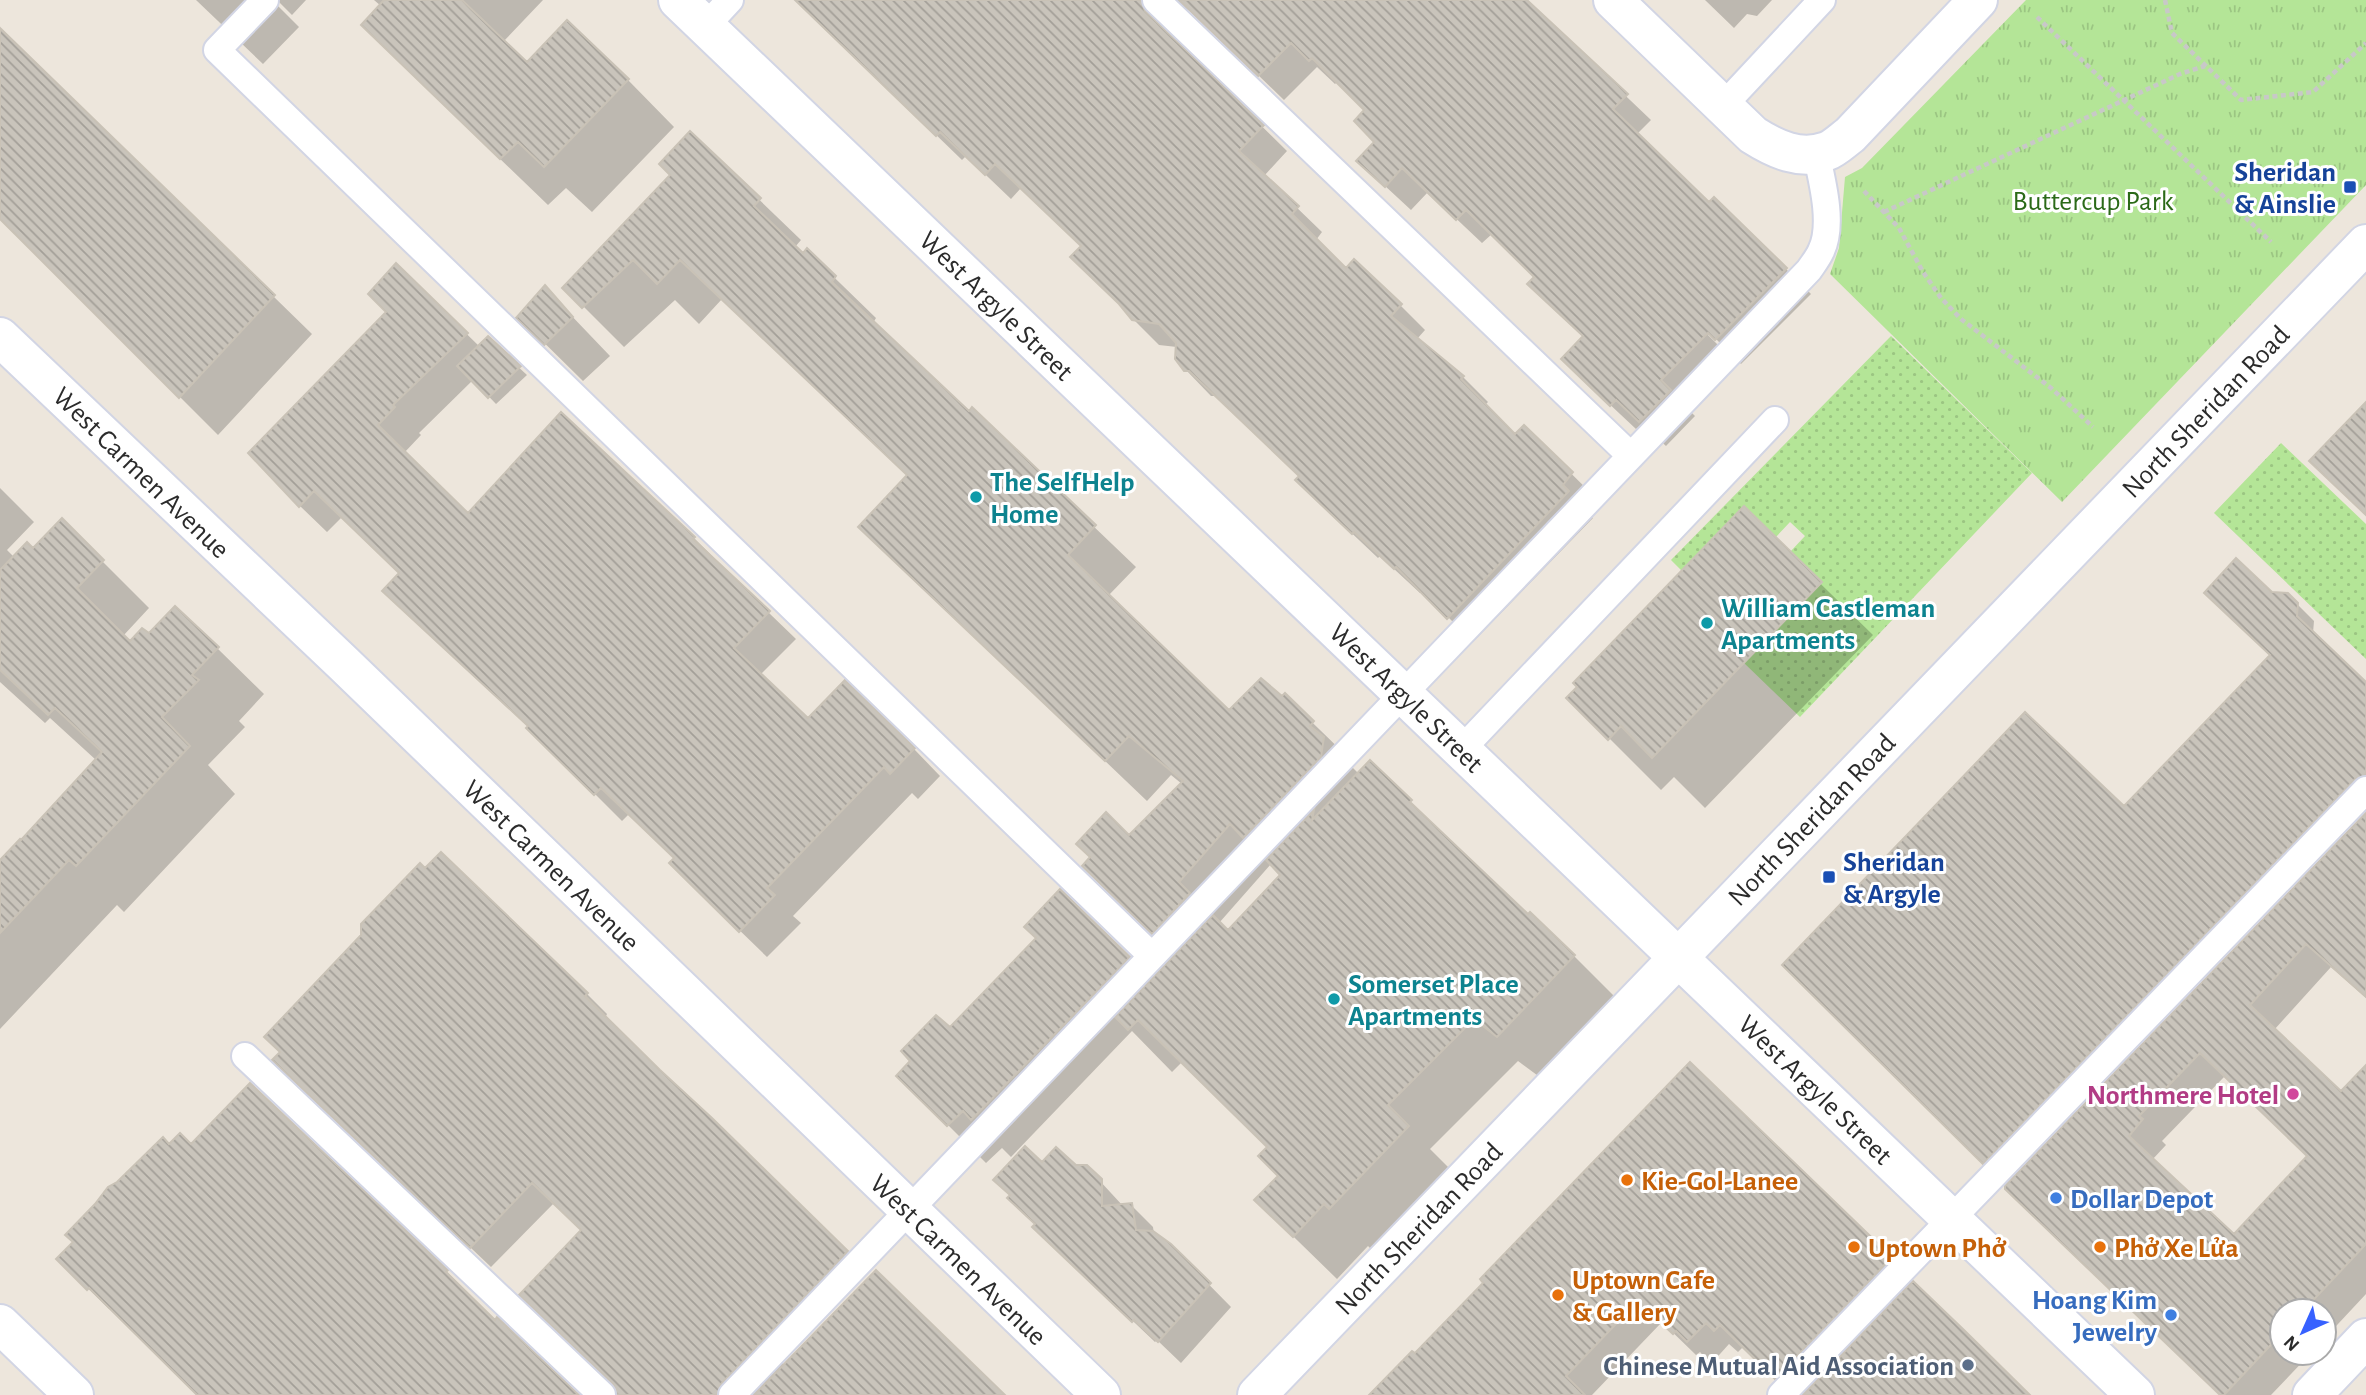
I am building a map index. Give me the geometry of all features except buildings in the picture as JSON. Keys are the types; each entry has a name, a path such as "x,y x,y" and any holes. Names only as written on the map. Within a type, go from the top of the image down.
{"street":[{"name":"West Argyle Street","path":"678,0 718,13 1402,693 2135,1395"},
{"path":"1613,0 1753,135 1776,149 1808,154 1828,151 1850,135 1978,0"},
{"name":"North Sheridan Road","path":"1257,1395 2366,244"},
{"name":"West Carmen Avenue","path":"0,337 344,664 1101,1395"},
{"path":"0,1324 74,1395"},
{"path":"2312,1395 2366,1338"}],"lane":[{"path":"265,0 217,50 1152,956"},
{"path":"1156,0 1631,456"},
{"path":"1723,106 1822,0"},
{"path":"732,1395 1809,270 1823,249 1826,198 1808,154"},
{"path":"1462,749 1775,419"},
{"path":"1781,1395 2366,790"},
{"path":"245,1056 602,1395"}],"path":[{"path":"2165,0 2172,33 2241,100 2313,92 2366,43"},
{"path":"2037,17 2271,242"},
{"path":"1884,212 2180,74 2204,66"},
{"path":"1864,191 1899,228 1923,272 1961,320 2050,388 2093,427"}],"green space":[{"name":"Buttercup Park","path":"2026,0 2366,0 2366,185 2062,502 1830,274 1839,248 1845,177 1862,168"},
{"path":"1891,336 2032,473 1800,717 1744,663 1822,583 1790,552 1805,536 1790,522 1776,537 1744,507 1682,571 1671,560"},
{"path":"2281,443 2366,524 2366,659 2214,513"}],"place":[{"name":"Sheridan & Ainslie","path":"2350,187"},
{"name":"The SelfHelp Home","path":"976,497"},
{"name":"William Castleman Apartments","path":"1707,623"},
{"name":"Sheridan & Argyle","path":"1829,877"},
{"name":"Somerset Place Apartments","path":"1334,999"},
{"name":"Northmere Hotel","path":"2293,1094"},
{"name":"Kie-Gol-Lanee","path":"1627,1180"},
{"name":"Dollar Depot","path":"2056,1198"},
{"name":"Uptown Phở","path":"1854,1247"},
{"name":"Phở Xe Lửa","path":"2100,1247"},
{"name":"Uptown Cafe & Gallery","path":"1558,1295"},
{"name":"Hoang Kim Jewelry","path":"2171,1315"},
{"name":"Chinese Mutual Aid Association","path":"1968,1365"}]}
